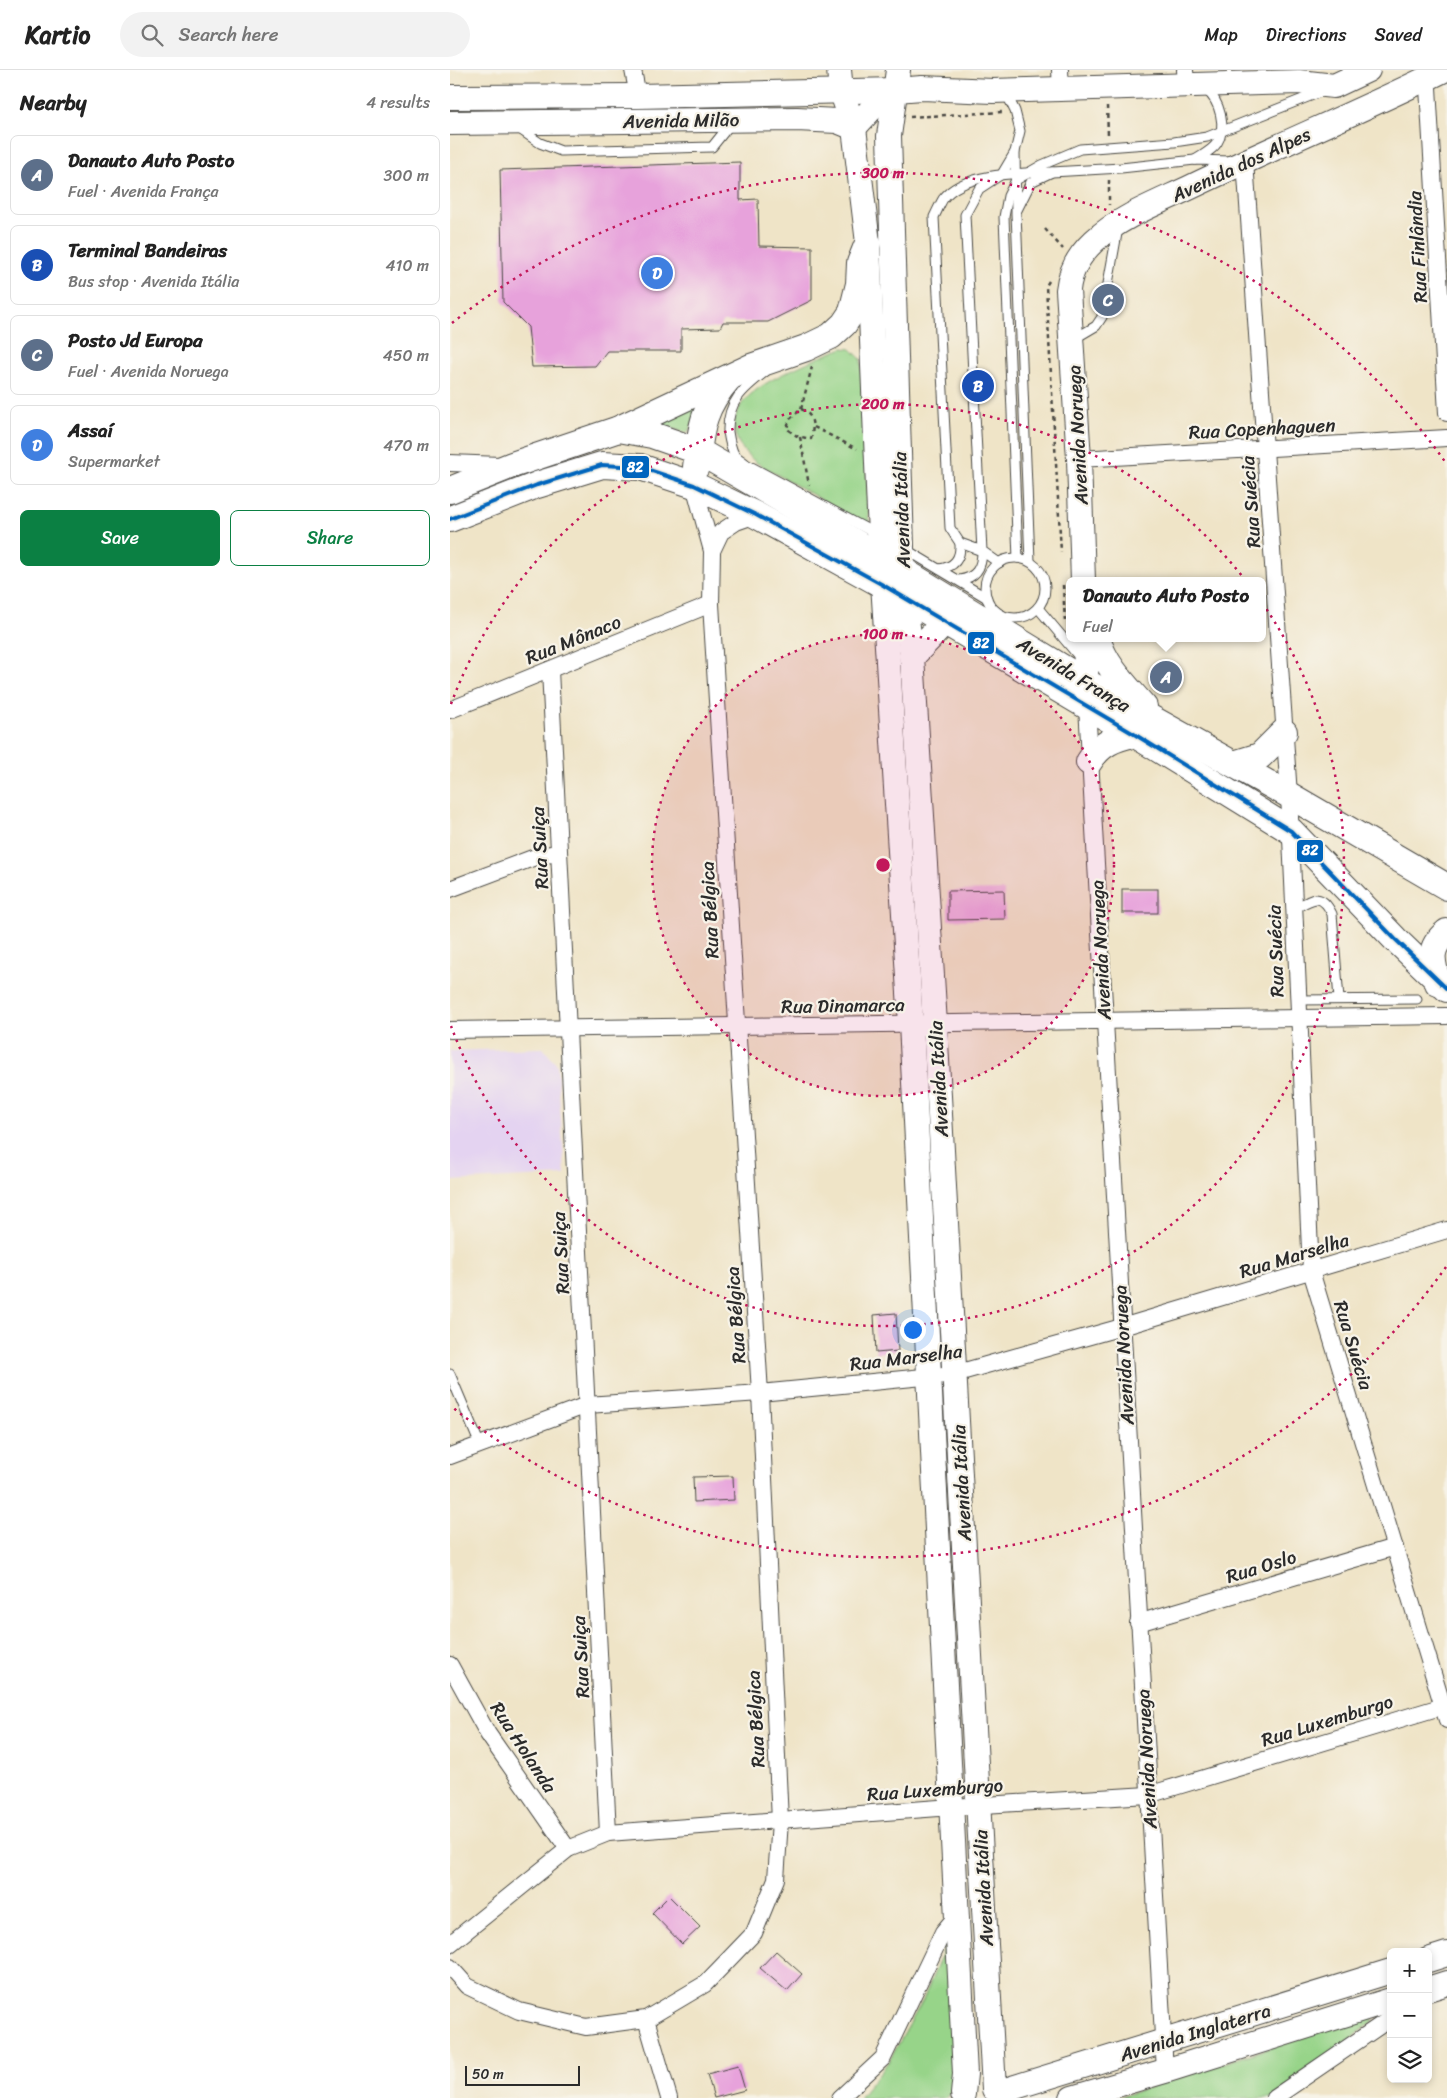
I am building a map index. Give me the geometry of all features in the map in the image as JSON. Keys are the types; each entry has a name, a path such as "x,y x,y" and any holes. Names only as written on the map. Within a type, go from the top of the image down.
{"main road":[{"name":"Avenida dos Alpes","path":"1334,86 1368,70"},
{"name":"Avenida dos Alpes","path":"1068,290 1070,276 1084,251 1094,240 1119,222 1433,73"},
{"name":"Avenida Milão","path":"450,97 638,96 840,80 897,80 922,88 993,91 1061,79 1191,80 1298,76 1334,86"},
{"name":"Avenida Itália","path":"840,80 854,128 868,242 892,560 911,1024 966,2074 962,2096"},
{"path":"854,128 897,80"},
{"name":"Avenida Itália","path":"897,80 891,116 890,146 892,560 912,656 935,1024 979,1805 999,2093"},
{"path":"590,121 598,117 625,115 633,112 637,106 638,96"},
{"name":"Avenida Milão","path":"450,123 734,118 824,120 845,123 854,128"},
{"path":"450,490 512,465 619,429 751,366 812,345 831,336 844,324 852,312 859,284 860,263 868,242"},
{"name":"Avenida Noruega","path":"1068,290 1079,459 1083,577"},
{"path":"450,519 515,493 602,465 640,467 694,485 698,451 706,412 715,394 731,376"},
{"name":"Avenida França","path":"619,429 652,435 698,451 892,560 1086,685 1134,734 1291,831 1443,986"},
{"name":"Avenida França","path":"694,485 756,515 892,560 945,622 1086,685 1158,722 1289,795 1447,887"},
{"path":"912,656 945,622"},
{"name":"Avenida Noruega","path":"1085,642 1086,685"},
{"path":"1098,642 1101,652 1113,672 1158,722"},
{"path":"1234,764 1260,756 1284,732"},
{"path":"1089,762 1096,752 1110,741 1134,734"},
{"path":"1443,986 1432,962 1436,942 1447,932"},
{"path":"1432,1959 1447,1954"},
{"name":"Avenida Inglaterra","path":"962,2096 977,2086 999,2093 1387,1972"},
{"name":"Avenida Inglaterra","path":"1072,2098 1387,2001"}],"street":[{"path":"633,70 638,96"},
{"name":"Rua Finlândia","path":"1433,73 1447,413"},
{"name":"Rua Suécia","path":"1245,161 1289,795 1311,1271 1446,1710"},
{"name":"Rua Copenhaguen","path":"1079,459 1447,438"},
{"path":"450,463 512,465"},
{"name":"Rua Bélgica","path":"646,2019 704,1984 754,1933 776,1878 780,1821 760,1393 711,604 712,551 694,485"},
{"name":"Rua Bélgica","path":"712,551 721,532 736,522 756,515"},
{"name":"Rua Mônaco","path":"450,710 711,604"},
{"name":"Rua Suiça","path":"550,670 608,1833"},
{"name":"Avenida Noruega","path":"1086,685 1165,2071"},
{"path":"450,889 538,856 559,853"},
{"name":"Rua Dinamarca","path":"450,1030 935,1024 1298,1016 1447,1016"},
{"name":"Rua Marselha","path":"450,1456 588,1405 760,1393 954,1374 1122,1327 1447,1230"},
{"name":"Rua Oslo","path":"1138,1623 1395,1547"},
{"name":"Rua Holanda","path":"450,1665 488,1734 568,1849"},
{"name":"Rua Luxemburgo","path":"450,1944 568,1849 608,1833 979,1805 1148,1795 1446,1710"},
{"name":"Avenida Itália","path":"840,2098 883,2058 943,1932 958,1914"},
{"path":"450,1967 467,1986 519,2011 586,2027 646,2019 669,2098"},
{"path":"1274,2098 1387,2021"}],"lane":[{"path":"1191,80 1214,96 1219,107 1221,133 1211,149 1195,160"},
{"name":"Avenida dos Alpes","path":"1016,176 1027,173 1080,149 1174,142 1221,133 1334,86"},
{"path":"993,91 1008,97 1015,111 1020,130 1015,152 1016,213 1030,561"},
{"path":"510,122 540,143 561,151 712,147 734,118"},
{"path":"959,580 968,579 974,575 982,561 966,216 979,189 1002,174 1015,152"},
{"path":"1027,173 1195,160 1245,161"},
{"path":"1016,213 1031,182 1052,172"},
{"path":"812,345 766,372 749,384 739,395 731,409 728,423 729,438 734,454 746,464 812,499 892,560 939,569 948,568 957,562 961,550 960,543 950,528 934,217 944,198 959,186 1002,174 1016,176"},
{"path":"1016,176 1008,196 1004,216 1018,558"},
{"path":"1071,340 1096,326 1102,317 1119,222"},
{"path":"960,543 982,551 999,562"},
{"path":"1008,558 1030,561 1041,573 1045,581 1045,591 1038,608 1024,616 1010,617 1000,614 992,607 987,598 985,588 986,578 991,569 999,562 1008,558"},
{"path":"939,569 987,598"},
{"path":"1038,608 1086,685"},
{"path":"1294,909 1311,899 1320,899 1327,903 1332,914 1339,999"},
{"path":"1369,999 1369,1016"},
{"path":"1297,1000 1418,999"},
{"path":"450,1374 480,1445"}],"path":[{"path":"1045,229 1066,252"},
{"path":"801,409 809,413 814,427 811,438 800,437 789,431 786,426 792,416 801,409 812,345"},
{"path":"814,427 864,453"},
{"path":"800,437 812,499"}],"shaded area":[{"path":"543,1048 557,1065 565,1175 450,1181 450,1051"}],"green space":[{"path":"843,348 851,349 861,359 869,524 866,525 757,463 742,448 735,431 737,412 750,395 759,388 794,368"},
{"path":"711,392 687,433 670,428 640,424"},
{"path":"947,1942 958,2078 953,2090 944,2098 859,2098 889,2061 923,2000"},
{"path":"1368,2016 1374,2021 1273,2098 1117,2098"}],"building":[{"path":"740,162 740,200 758,199 759,246 812,247 812,300 768,322 723,322 720,328 681,329 681,351 607,351 595,366 532,367 528,327 503,302 500,170"},
{"path":"1122,889 1158,889 1158,913 1122,913"},
{"path":"1004,890 1005,919 948,920 948,891"},
{"path":"896,1313 898,1351 876,1353 874,1315"},
{"path":"733,1476 734,1500 694,1502 693,1477"},
{"path":"669,1896 700,1927 682,1944 652,1913"},
{"path":"776,1951 802,1974 787,1991 760,1968"},
{"path":"738,2066 745,2090 714,2098 707,2074"}],"transit line":[{"name":"82","path":"450,519 537,485 602,465 640,467 694,485 756,515 883,585 1134,734 1291,831 1395,939 1447,989"}],"place":[{"name":"Assaí","path":"657,273"},
{"name":"Posto Jd Europa","path":"1108,300"},
{"name":"Terminal Bandeiras","path":"978,386"},
{"name":"Danauto Auto Posto","path":"1166,677"}]}
